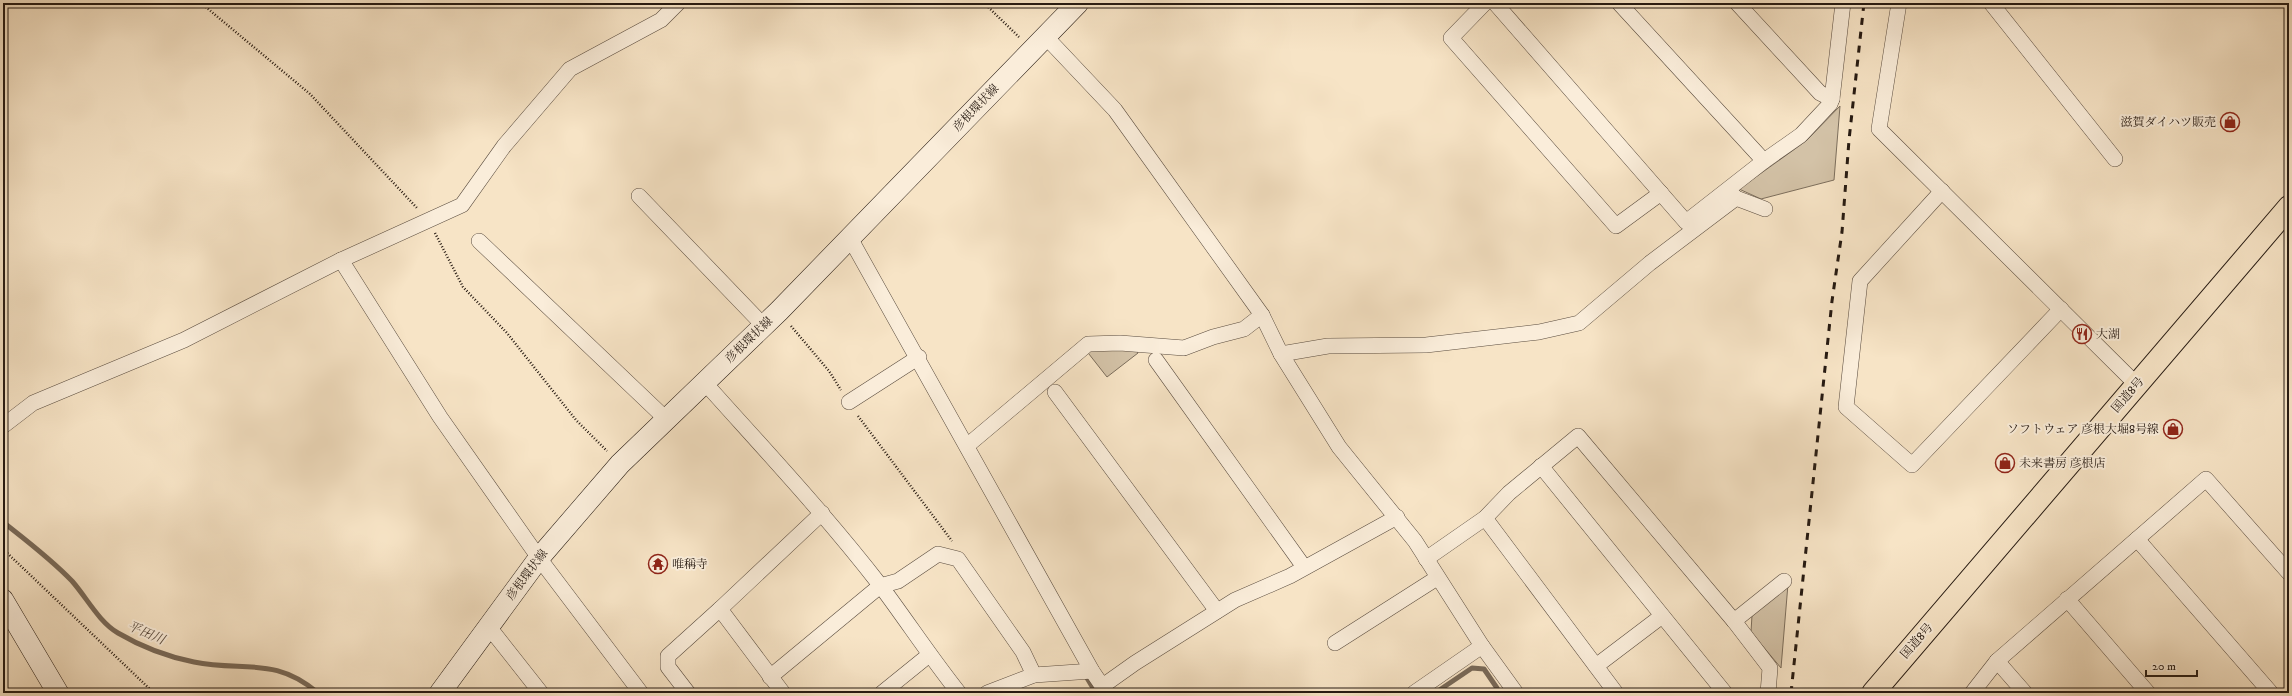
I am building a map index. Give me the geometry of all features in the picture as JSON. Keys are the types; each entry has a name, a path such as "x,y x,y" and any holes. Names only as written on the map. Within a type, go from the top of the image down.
{"highway":[{"name":"国道8号","path":"1873,693 2289,207"}],"main road":[{"name":"彦根環状線","path":"440,693 539,558 620,464 772,319 1078,3"},
{"path":"3,600 58,693"}],"street":[{"path":"3,426 33,404 184,340 341,260 462,205 504,146 570,69 661,20 678,3"},
{"path":"1485,3 1451,38 1616,226 1661,193"},
{"path":"1494,3 1686,222 1732,194"},
{"path":"1619,3 1764,161"},
{"path":"1737,3 1820,93 1832,99"},
{"path":"1281,354 1328,346 1426,345 1539,332 1580,323 1732,194 1764,161 1801,135 1832,99 1843,3"},
{"path":"1899,3 1880,129 2137,385"},
{"path":"1991,3 2115,159"},
{"path":"1039,43 1115,110 1262,315 1281,354 1338,447 1397,517 1482,646 1516,693"},
{"path":"1942,191 1860,281 1846,407 1912,465 2061,309"},
{"path":"1732,194 1765,210"},
{"path":"639,196 772,319"},
{"path":"850,238 919,357 1092,670 1106,689 1135,663 1235,600 1304,567 1397,517"},
{"path":"479,241 666,419"},
{"path":"341,260 440,417 539,558 641,693"},
{"path":"968,445 1088,344 1120,343 1184,348 1213,337 1244,329 1262,315"},
{"path":"849,402 919,357"},
{"path":"1156,360 1304,567"},
{"path":"705,383 822,513 880,586 929,655 959,693"},
{"path":"1054,392 1217,611"},
{"path":"1426,559 1485,518 1509,493 1578,436 1734,621 1770,668 1768,693"},
{"path":"1541,466 1725,693"},
{"path":"1972,693 1997,661 2206,479 2289,574"},
{"path":"688,693 668,667 668,656 822,513"},
{"path":"1485,518 1616,693"},
{"path":"2137,539 2271,693"},
{"path":"770,677 880,586 898,581 938,554 958,559 1023,652 1034,675"},
{"path":"1335,643 1437,578"},
{"path":"1734,621 1784,581"},
{"path":"2067,599 2148,693"},
{"path":"720,609 783,693"},
{"path":"1596,666 1662,616"},
{"path":"489,627 541,693"},
{"path":"1414,693 1482,646"},
{"path":"882,693 929,655"},
{"path":"1997,661 2025,693"},
{"path":"987,693 1034,675 1092,670"}],"path":[{"path":"201,3 310,94 428,220 463,287 507,333 576,420 620,464"},
{"path":"984,3 1039,43"},
{"path":"772,319 829,371 849,402 953,542 958,559"},
{"path":"3,549 154,693"}],"shaded area":[{"path":"1840,106 1834,180 1761,199 1739,189 1806,141"},
{"path":"1136,348 1138,353 1107,377 1085,349"},
{"path":"1788,584 1781,668 1751,632 1752,615"}],"waterway":[{"name":"平田川","path":"3,522 56,565 78,588 105,623 127,638 145,647 184,660 212,665 258,667 287,674 302,681 318,693"},
{"path":"1435,693 1472,668 1484,669 1497,688"},
{"path":"1087,678 1096,693"}],"railway":[{"path":"1791,693 1832,301 1842,232 1849,140 1864,3"}],"place":[{"name":"滋賀ダイハツ販売","path":"2230,122"},
{"name":"大湖","path":"2082,334"},
{"name":"ソフトウェア 彦根大堀8号線","path":"2173,429"},
{"name":"未来書房 彦根店","path":"2005,463"},
{"name":"唯稱寺","path":"658,564"}]}
